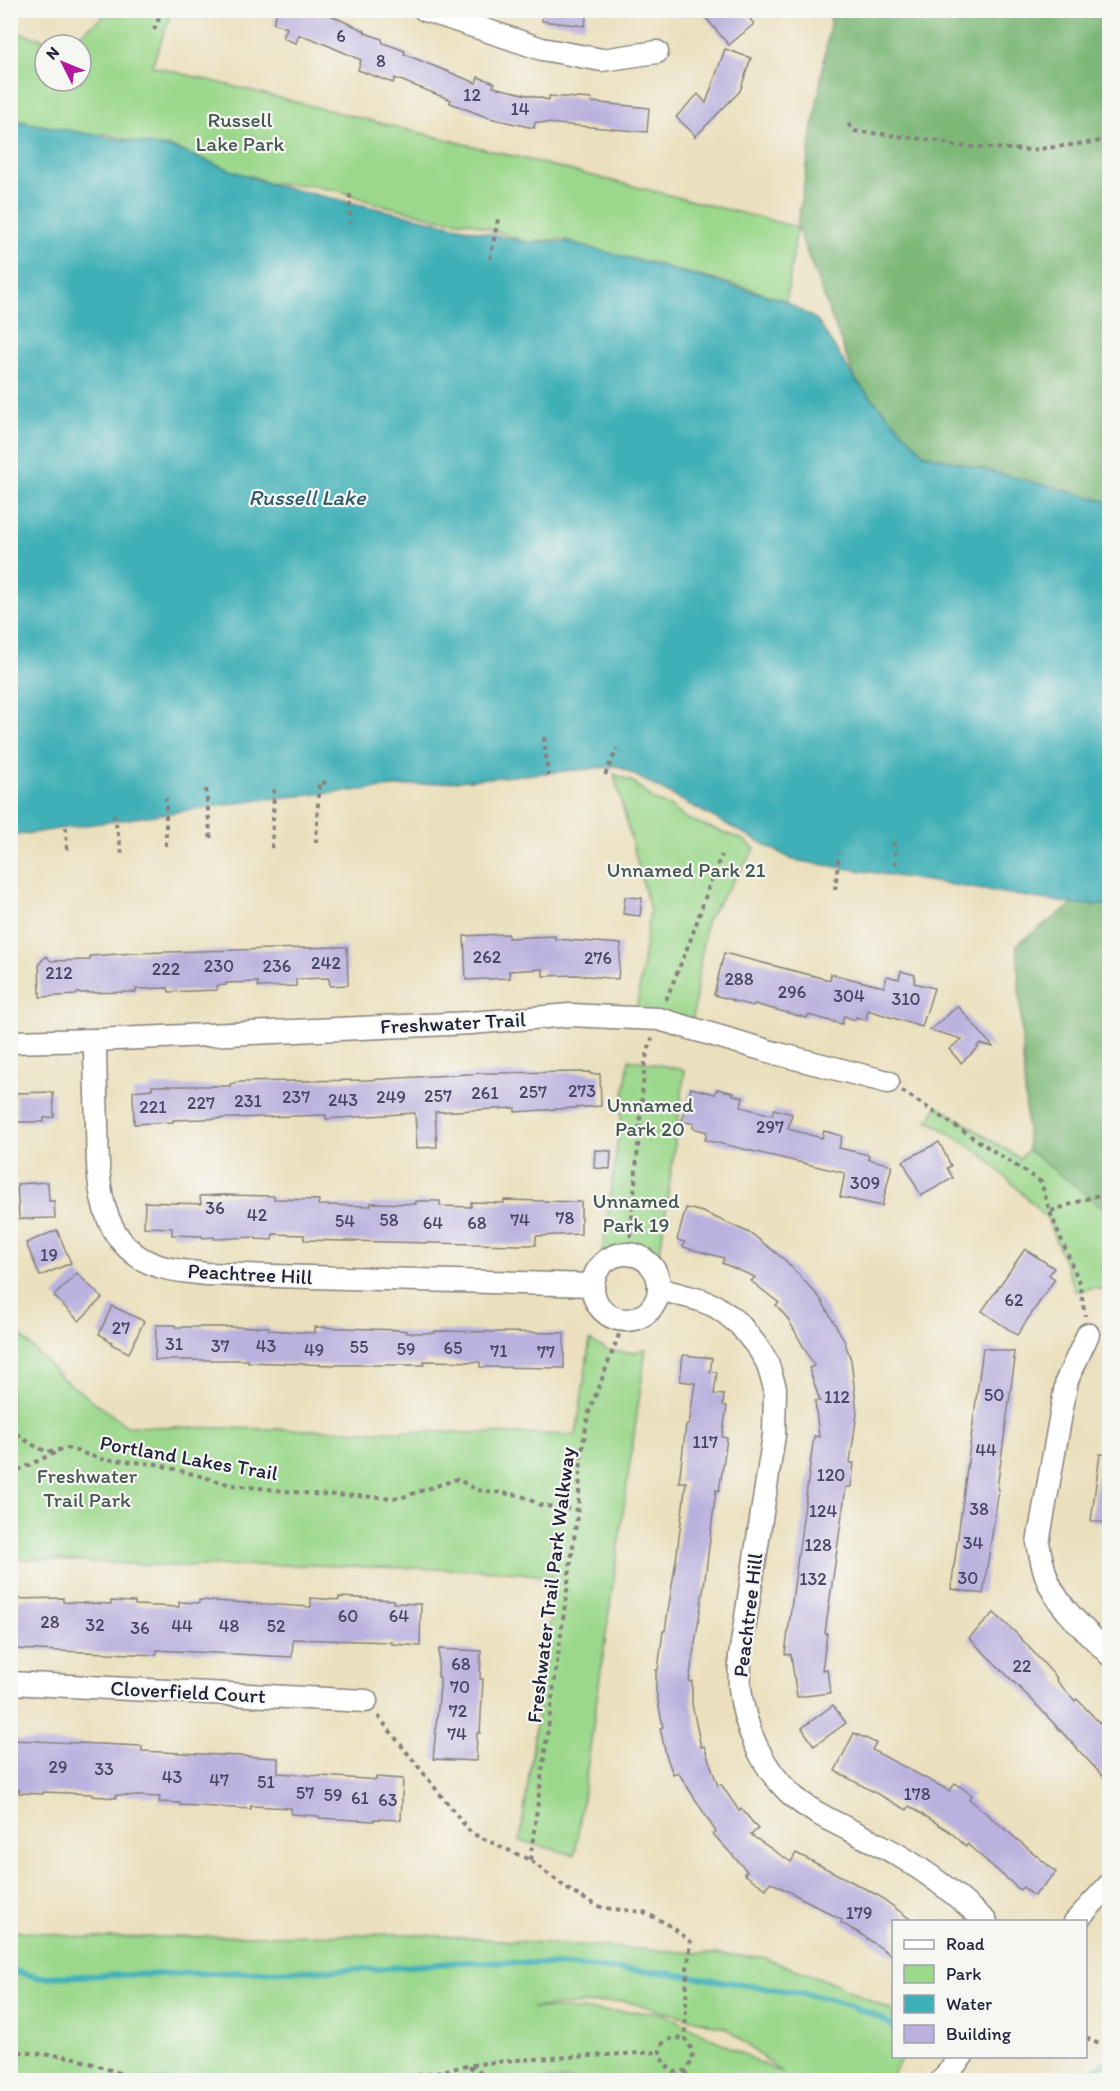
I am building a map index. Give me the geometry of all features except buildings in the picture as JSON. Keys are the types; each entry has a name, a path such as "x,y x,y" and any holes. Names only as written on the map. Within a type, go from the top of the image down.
{"street":[{"path":"425,10 542,49 602,60 657,52"},
{"name":"Freshwater Trail","path":"10,1042 471,1023 570,1015 659,1019 775,1053 888,1082"},
{"name":"Peachtree Hill","path":"95,1040 100,1188 106,1216 113,1229 121,1240 140,1257 164,1268 206,1274 593,1285"},
{"path":"618,1255 629,1255 638,1256 654,1269 659,1289 656,1300 649,1310 640,1316 625,1319 608,1314 599,1306 593,1285 600,1266 608,1259 618,1255"},
{"name":"Peachtree Hill","path":"659,1289 700,1300 728,1315 740,1325 767,1362 775,1388 774,1435 740,1656 740,1688 748,1728 762,1758 794,1797 810,1808 898,1855 933,1878 984,1920"},
{"path":"1088,1334 1067,1380 1038,1543 1043,1568 1060,1603 1110,1655"},
{"name":"Cloverfield Court","path":"10,1683 366,1701"},
{"path":"1077,1920 1110,1884"},
{"path":"942,2080 960,2058"}],"path":[{"path":"154,30 162,10"},
{"path":"848,124 855,131 939,141 955,146 975,148 1031,150 1110,140"},
{"path":"350,194 350,224"},
{"path":"490,259 498,219"},
{"path":"544,737 548,776"},
{"path":"605,775 617,748"},
{"path":"316,843 319,783 331,782"},
{"path":"272,848 274,788"},
{"path":"206,789 211,842"},
{"path":"166,798 166,846"},
{"path":"114,814 122,854"},
{"path":"66,827 67,854"},
{"path":"894,842 896,868"},
{"path":"835,890 839,854"},
{"path":"629,1255 645,1061 722,855"},
{"path":"888,1082 1041,1182 1050,1212 1080,1284 1088,1334"},
{"path":"1050,1212 1110,1191"},
{"name":"Freshwater Trail Park Walkway","path":"530,1860 578,1510 580,1457 588,1415 625,1319"},
{"name":"Portland Lakes Trail","path":"10,1429 47,1452 67,1448 101,1459 156,1464 232,1485 312,1494 400,1498 457,1479 477,1490 520,1495 540,1505 578,1510"},
{"path":"10,1474 67,1448"},
{"path":"366,1701 471,1833 530,1860 573,1893 603,1908 644,1912 671,1926 691,1941 686,1983 685,2039 694,2055 685,2071 674,2072 665,2066 658,2052 662,2044 668,2040 685,2039"},
{"path":"1087,2039 1109,2049"},
{"path":"10,2051 72,2057 135,2080"},
{"path":"392,2080 467,2066 516,2060 658,2052"},
{"path":"467,2066 498,2080"},
{"path":"685,2071 690,2080"}],"green space":[{"name":"Russell Lake Park","path":"111,11 172,11 152,66 797,227 786,301 656,263 603,253 563,239 526,242 469,222 442,219 374,203 340,191 305,185 269,184 256,177 241,174 169,146 150,146 107,134 85,134 10,119 10,31 33,37 33,93 93,93 93,33 82,33"},
{"path":"832,11 1109,11 1109,502 924,454 856,381 797,227"},
{"name":"Unnamed Park 21","path":"614,774 633,782 654,800 671,807 685,818 744,840 755,849 706,921 692,1025 636,1014 650,910"},
{"path":"1073,904 1109,905 1109,1212 1028,1150 1017,944"},
{"path":"1102,904 1109,905 1109,1291 1094,1288 1076,1292 1047,1218 983,1155 928,1120 938,1106 1019,1158 1028,1150"},
{"path":"629,1059 685,1070 659,1260 645,1253 631,1250 617,1250 602,1254"},
{"name":"Freshwater Trail Park","path":"10,1325 62,1378 127,1426 576,1435 590,1340 603,1348 616,1352 646,1349 575,1855 520,1841 556,1578 506,1571 309,1565 172,1566 11,1558"},
{"path":"11,1930 90,1938 408,1934 762,1957 836,1984 892,2011 892,2058 901,2058 890,2080 11,2080","holes":["624,2001 726,2028 783,2074 662,2013 531,2008"]}],"water":[{"name":"Russell Lake","path":"10,120 175,149 269,184 525,242 569,242 781,299 817,320 856,381 924,454 1109,502 1109,905 1073,904 793,860 618,766 266,799 11,836"}],"waterway":[{"path":"10,1970 37,1977 377,1969 462,1962 526,1963 668,1973 824,1997 852,2006 892,2026"},
{"path":"1061,2080 1084,2078 1110,2060"}],"park label":[{"name":"Unnamed Park 20","path":"650,1117"},
{"name":"Unnamed Park 19","path":"636,1213"}]}
